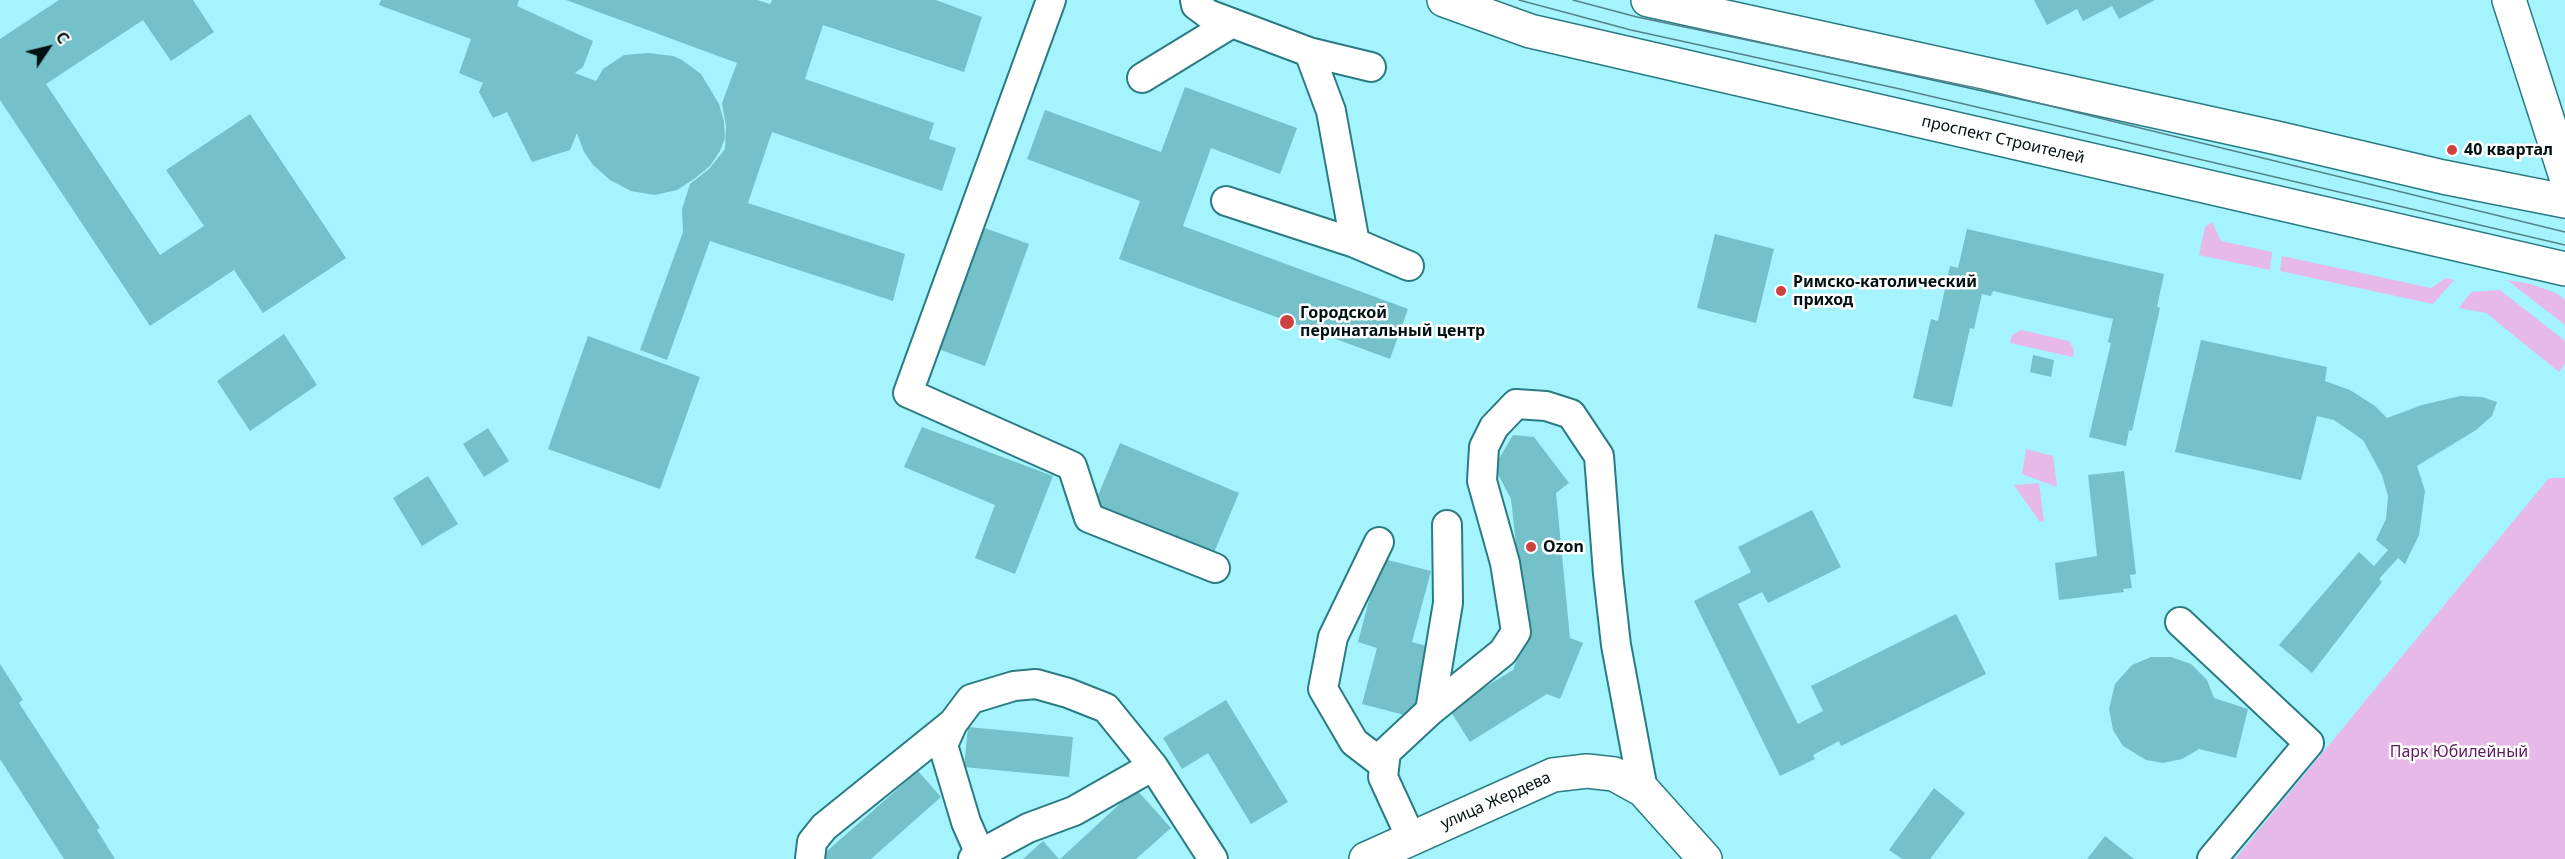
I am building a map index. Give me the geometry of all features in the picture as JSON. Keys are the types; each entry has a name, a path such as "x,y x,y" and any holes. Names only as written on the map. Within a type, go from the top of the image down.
{"main road":[{"name":"проспект Строителей","path":"1444,0 1530,31 2565,269"},
{"path":"1648,0 2277,138 2443,177 2565,201"},
{"path":"2509,0 2565,174"},
{"name":"улица Жердева","path":"1366,859 1553,775 1587,771 1614,774 1643,790 1705,859"}],"street":[{"path":"1051,0 908,393 1072,466 1089,518 1215,568"},
{"path":"1194,0 1196,5 1208,14 1309,52 1371,68"},
{"path":"1142,78 1232,23"},
{"path":"1309,52 1331,111 1355,243"},
{"path":"1226,201 1355,243 1409,267"},
{"path":"1412,838 1383,777 1386,752 1430,711 1503,652 1516,632 1505,563 1482,481 1484,447 1494,427 1516,404 1546,406 1571,414 1599,456 1616,645 1643,790"},
{"path":"1430,711 1448,603 1447,525"},
{"path":"1378,542 1333,638 1323,689 1354,742 1384,765"},
{"path":"2180,622 2308,743 2212,859"},
{"path":"1153,766 1074,811 1028,828 976,857 943,745 953,723 970,699 1014,686 1036,684 1068,693 1106,708 1153,766 1213,859"},
{"path":"810,859 812,842 824,827 953,723"}],"green space":[{"path":"2212,222 2221,241 2272,252 2270,270 2199,255 2205,227"},
{"path":"2282,256 2431,288 2446,278 2454,280 2433,304 2280,271"},
{"path":"2507,280 2531,284 2558,294 2565,300 2565,325"},
{"path":"2500,290 2565,341 2565,364 2559,372 2486,313 2459,308 2471,292"},
{"path":"2021,330 2069,341 2074,350 2073,357 2010,343 2012,335"},
{"path":"2026,449 2053,456 2057,487 2022,474"},
{"name":"Парк Юбилейный","path":"2549,478 2565,478 2565,859 2235,859"},
{"path":"2039,483 2044,521 2040,522 2014,485"}],"building":[{"path":"59,0 193,0 214,32 171,61 143,20 46,84 160,255 204,226 166,170 250,114 346,258 263,313 234,270 150,326 0,100 0,39"},
{"path":"381,0 519,0 517,6 593,41 583,67 575,73 596,81 603,69 624,55 649,53 673,56 682,60 701,74 719,104 724,121 725,138 720,151 710,166 694,179 677,190 655,195 631,191 610,180 593,165 584,152 577,133 570,150 532,162 507,112 493,118 479,92 483,83 459,73 471,39 379,5"},
{"path":"566,0 757,0 770,4 772,0 936,0 982,17 964,72 823,25 805,79 934,123 929,139 956,148 942,191 772,132 748,203 905,254 893,301 710,241 667,360 640,350 683,232 682,209 690,184 709,169 725,149 726,126 722,103 737,63"},
{"path":"2034,0 2155,0 2119,19 2112,6 2083,21 2077,9 2047,25"},
{"path":"1185,87 1297,128 1280,174 1211,148 1183,226 1408,309 1390,359 1119,259 1140,201 1027,159 1045,110 1161,152"},
{"path":"982,227 1029,244 985,366 938,349"},
{"path":"1967,229 2164,274 2157,307 2160,308 2132,431 2129,430 2126,446 2089,437 2111,343 2108,342 2113,319 1993,291 1991,296 1982,294 1974,329 1970,328 1952,407 1913,398 1931,319 1938,321 1950,266 1958,268"},
{"path":"1715,234 1774,249 1756,323 1697,308"},
{"path":"284,334 317,385 250,431 217,381"},
{"path":"588,336 700,377 660,489 548,449"},
{"path":"2201,340 2327,367 2325,381 2350,390 2375,406 2387,418 2422,405 2460,396 2482,397 2497,402 2492,416 2476,430 2417,466 2425,491 2419,535 2405,564 2398,558 2379,579 2382,582 2312,673 2279,645 2359,552 2374,566 2388,550 2376,540 2386,519 2388,496 2382,475 2363,440 2334,420 2317,416 2301,480 2175,452"},
{"path":"2033,355 2054,360 2051,377 2030,372"},
{"path":"922,427 1053,476 1015,574 975,558 995,505 904,467"},
{"path":"488,428 509,461 484,477 463,444"},
{"path":"1513,435 1534,437 1569,483 1556,493 1570,638 1583,643 1560,699 1547,694 1470,742 1449,709 1513,670 1526,634 1511,499 1494,467"},
{"path":"1120,443 1239,493 1213,555 1094,505"},
{"path":"2124,471 2136,574 2130,575 2132,588 2123,589 2124,592 2059,600 2055,563 2097,556 2088,475"},
{"path":"428,476 458,524 422,546 393,498"},
{"path":"1812,510 1841,567 1768,603 1762,592 1738,604 1798,724 1823,711 1811,686 1956,614 1986,674 1841,746 1839,741 1813,755 1815,759 1780,776 1694,601 1751,572 1738,547"},
{"path":"1380,558 1431,571 1412,642 1430,647 1412,717 1362,704 1377,648 1358,642"},
{"path":"2151,657 2171,657 2191,664 2207,680 2214,698 2248,709 2236,758 2199,749 2182,759 2163,763 2146,760 2123,746 2113,730 2109,709 2115,684 2132,665"},
{"path":"0,664 23,700 19,703 100,828 97,830 115,859 64,859 0,759"},
{"path":"1226,700 1288,802 1251,824 1208,753 1182,769 1163,738"},
{"path":"968,727 1073,737 1069,777 964,767"},
{"path":"918,771 941,797 871,859 818,859"},
{"path":"1934,788 1965,813 1930,859 1902,859 1889,850"},
{"path":"1136,789 1171,828 1136,859 1060,859"},
{"path":"2105,836 2134,859 2087,859"},
{"path":"1043,841 1059,859 1023,859"}],"tram line":[{"path":"1519,0 1631,30 1900,89 2565,245"},
{"path":"1573,0 1637,17 1981,89 2565,232"}],"place":[{"name":"40 квартал","path":"2452,150"},
{"name":"Римско-католический приход","path":"1781,291"},
{"name":"Городской перинатальный центр","path":"1287,322"},
{"name":"Ozon","path":"1531,547"}]}
